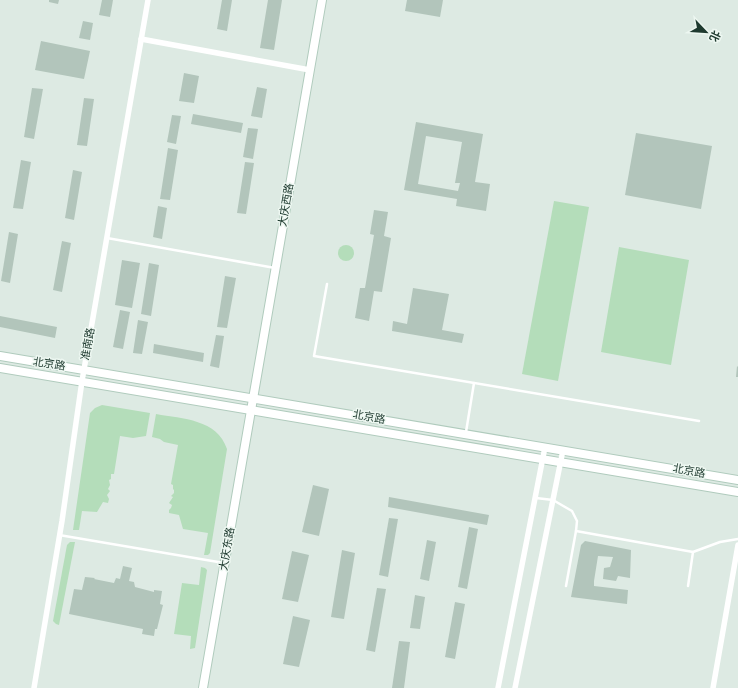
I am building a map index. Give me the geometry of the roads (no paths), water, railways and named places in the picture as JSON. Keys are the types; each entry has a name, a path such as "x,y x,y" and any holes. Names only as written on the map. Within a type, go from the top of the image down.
{"main road":[{"name":"大庆西路","path":"250,409 322,0"},
{"name":"北京路","path":"0,356 253,397 738,480"},
{"name":"北京路","path":"0,368 738,492"},
{"name":"大庆东路","path":"203,688 250,409"}],"street":[{"name":"准南路","path":"34,688 60,535 82,381 148,0"},
{"path":"141,39 310,70"},
{"path":"498,688 545,447"},
{"path":"515,688 563,450"},
{"path":"713,688 738,545"}],"lane":[{"path":"106,238 275,268"},
{"path":"327,284 314,356 699,421"},
{"path":"466,433 474,383"},
{"path":"536,498 553,500 572,511 577,521 566,586"},
{"path":"576,531 693,552 720,542 738,539"},
{"path":"60,535 224,563"},
{"path":"688,586 693,552"}]}
